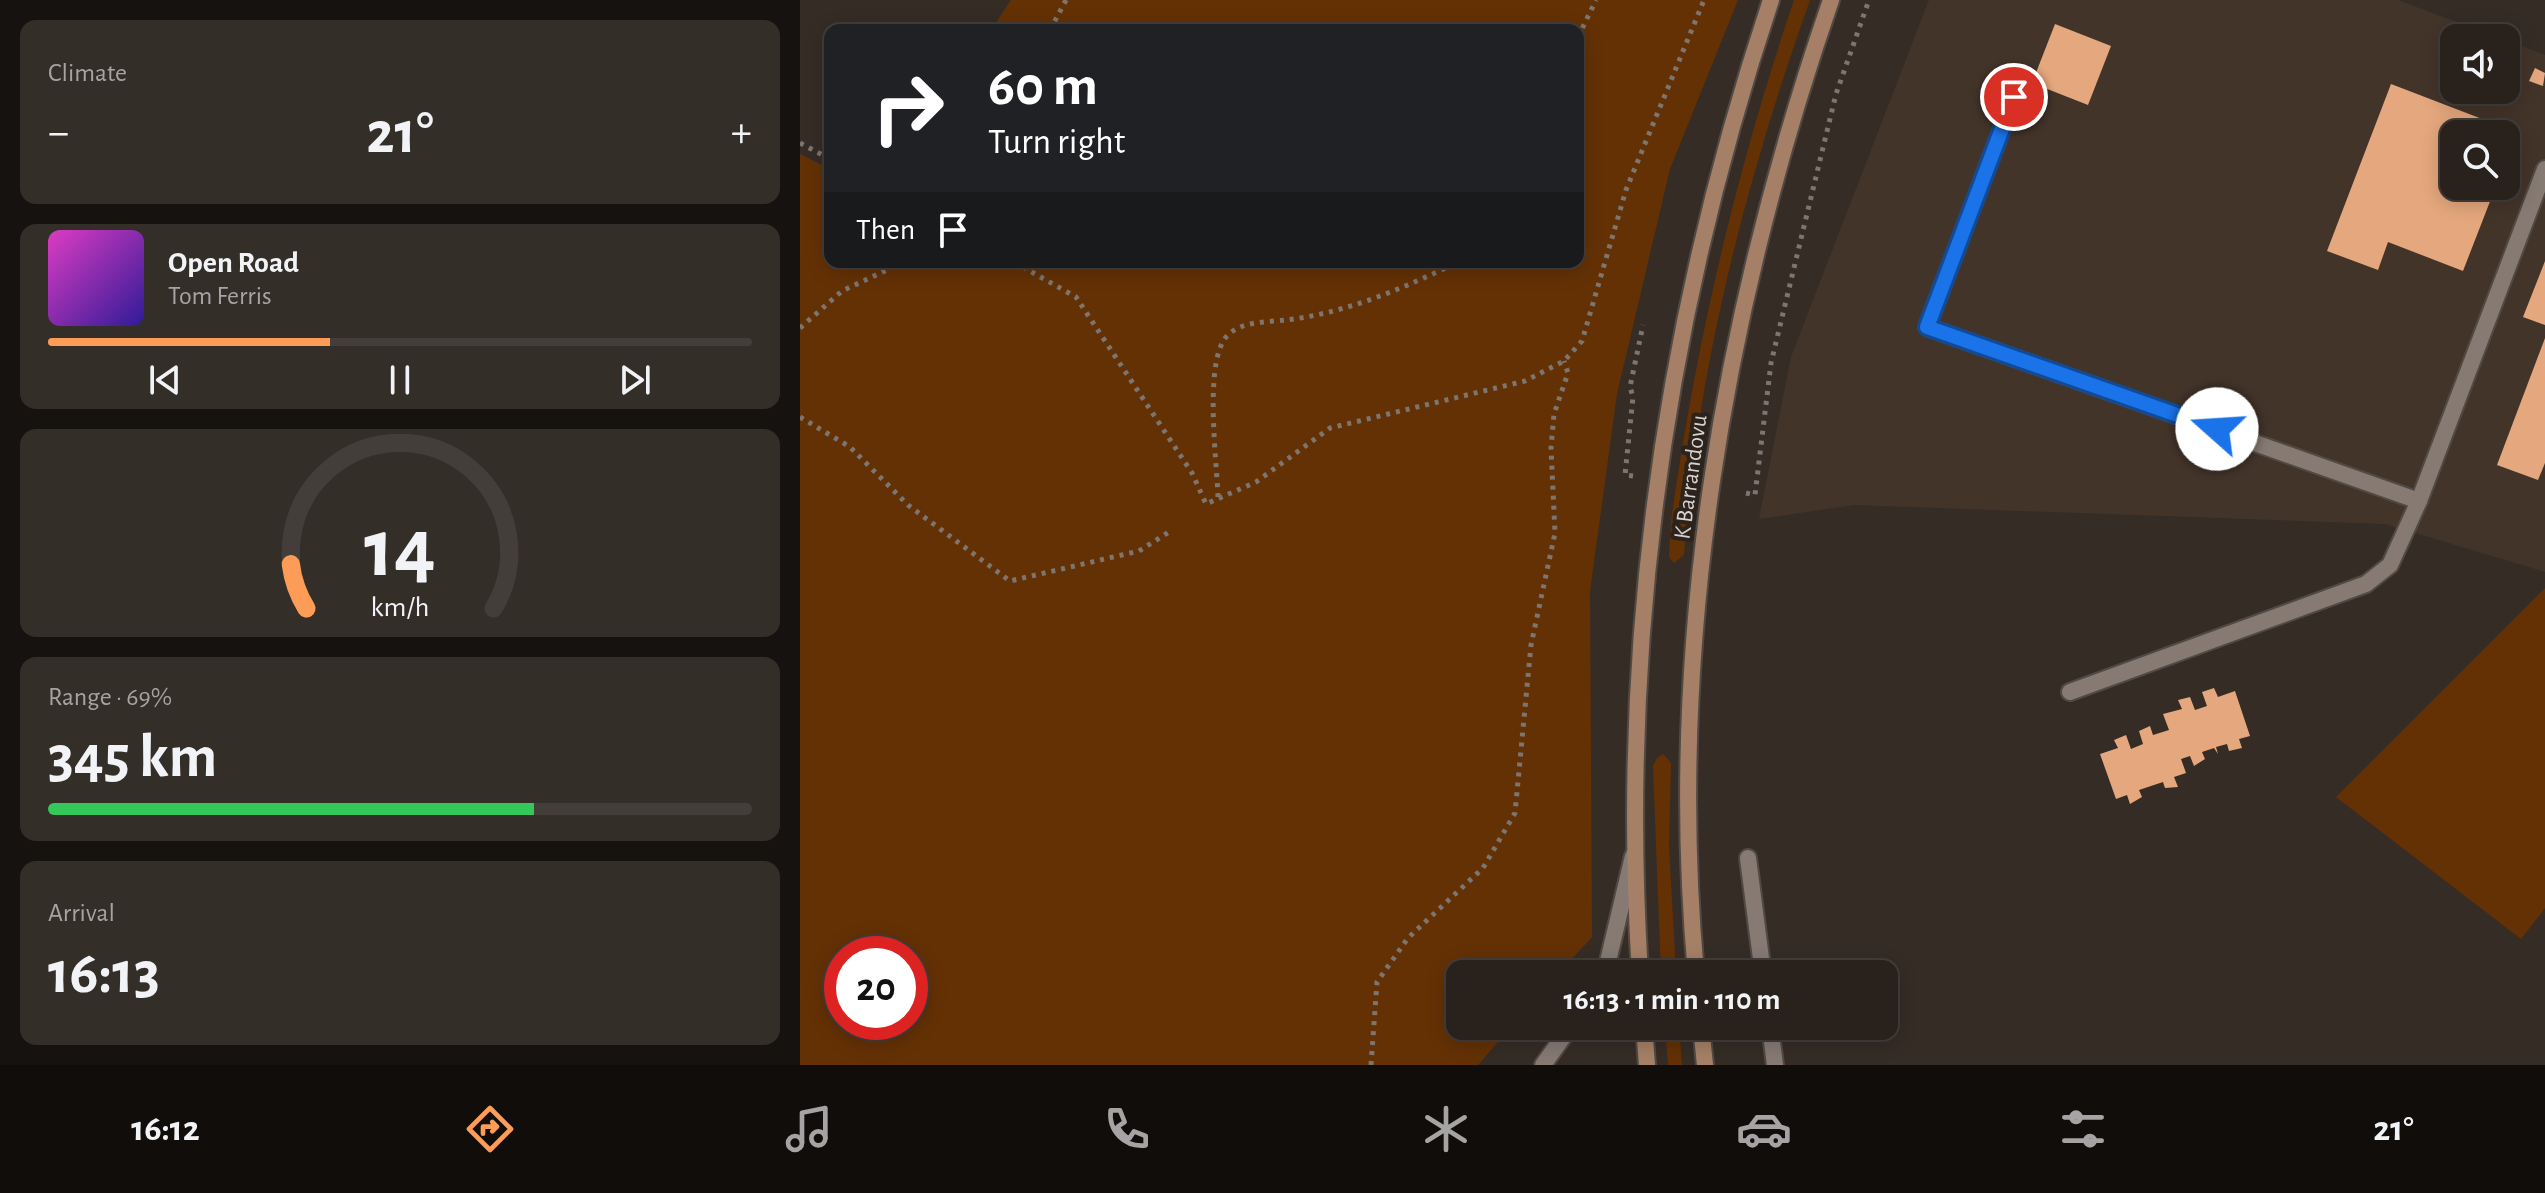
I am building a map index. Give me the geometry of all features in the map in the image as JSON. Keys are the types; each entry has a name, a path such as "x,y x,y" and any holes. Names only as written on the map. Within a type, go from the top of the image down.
{"main road":[{"name":"K Barrandovu","path":"1639,960 1635,765 1644,592 1671,385 1706,220 1771,0"},
{"name":"K Barrandovu","path":"1695,960 1690,850 1691,735 1698,607 1712,481 1734,354 1761,227 1788,129 1831,0"},
{"path":"1645,1040 1647,1065"},
{"path":"1702,1040 1705,1065"}],"lane":[{"path":"2014,97 1927,327 2419,501"},
{"path":"2070,692 2366,584 2390,565 2419,501 2545,169"},
{"path":"1608,960 1635,850"},
{"path":"1748,858 1761,960"},
{"path":"1543,1065 1561,1040"},
{"path":"1772,1040 1775,1065"}],"path":[{"path":"1053,24 1066,0"},
{"path":"1584,25 1596,0"},
{"path":"1025,268 1076,297 1192,473 1206,504 1256,482 1330,428 1525,381 1564,361 1582,341 1626,190 1704,0"},
{"path":"1746,493 1755,495 1771,363 1820,152 1836,94 1869,0"},
{"path":"800,143 824,156"},
{"path":"800,328 842,291 891,268"},
{"path":"1218,497 1214,365 1227,335 1250,324 1321,316 1445,268"},
{"path":"1633,476 1625,475 1633,397 1630,387 1643,325"},
{"path":"1371,1065 1377,982 1408,938 1483,868 1515,813 1531,645 1555,533 1551,448 1554,414 1568,373 1564,361"},
{"path":"800,417 850,447 908,505 1010,581 1139,551 1169,532"}],"shaded area":[{"path":"1011,0 1738,0 1670,169 1617,394 1590,591 1592,937 1571,960 1446,960 1446,1040 1500,1040 1478,1065 800,1065 800,154 824,166 824,268 1584,268 1584,24 995,24"},
{"path":"1794,0 1810,0 1766,135 1728,273 1700,414 1684,555 1674,563 1669,557 1671,522 1706,323 1736,193"},
{"path":"1929,0 2398,0 2462,24 2440,24 2440,104 2520,104 2520,45 2545,55 2545,572 2385,524 1854,505 1759,519 1791,357"},
{"path":"2545,588 2545,908 2521,939 2336,797"},
{"path":"1663,754 1671,763 1669,847 1675,960 1660,960 1653,766"},
{"path":"1666,1040 1680,1040 1682,1065 1668,1065"}],"building":[{"path":"2055,24 2111,46 2088,105 2032,83"},
{"path":"2535,68 2545,73 2543,86 2529,81"},
{"path":"2391,84 2485,120 2440,120 2440,200 2491,200 2463,271 2388,242 2378,270 2327,251"},
{"path":"2545,261 2545,325 2523,317"},
{"path":"2545,338 2545,463 2538,480 2497,465"},
{"path":"2214,688 2218,697 2235,691 2250,736 2239,739 2242,748 2229,751 2227,744 2216,747 2218,754 2214,748 2202,752 2205,759 2194,766 2190,756 2181,759 2186,773 2174,777 2178,787 2165,788 2163,782 2139,790 2142,797 2130,804 2127,795 2116,799 2100,754 2118,748 2114,740 2126,735 2131,749 2143,744 2139,731 2150,726 2153,735 2169,730 2163,714 2182,709 2178,700 2190,697 2195,710 2207,706 2202,692"}],"route":[{"path":"2014,97 1927,327 2217,429"}]}
